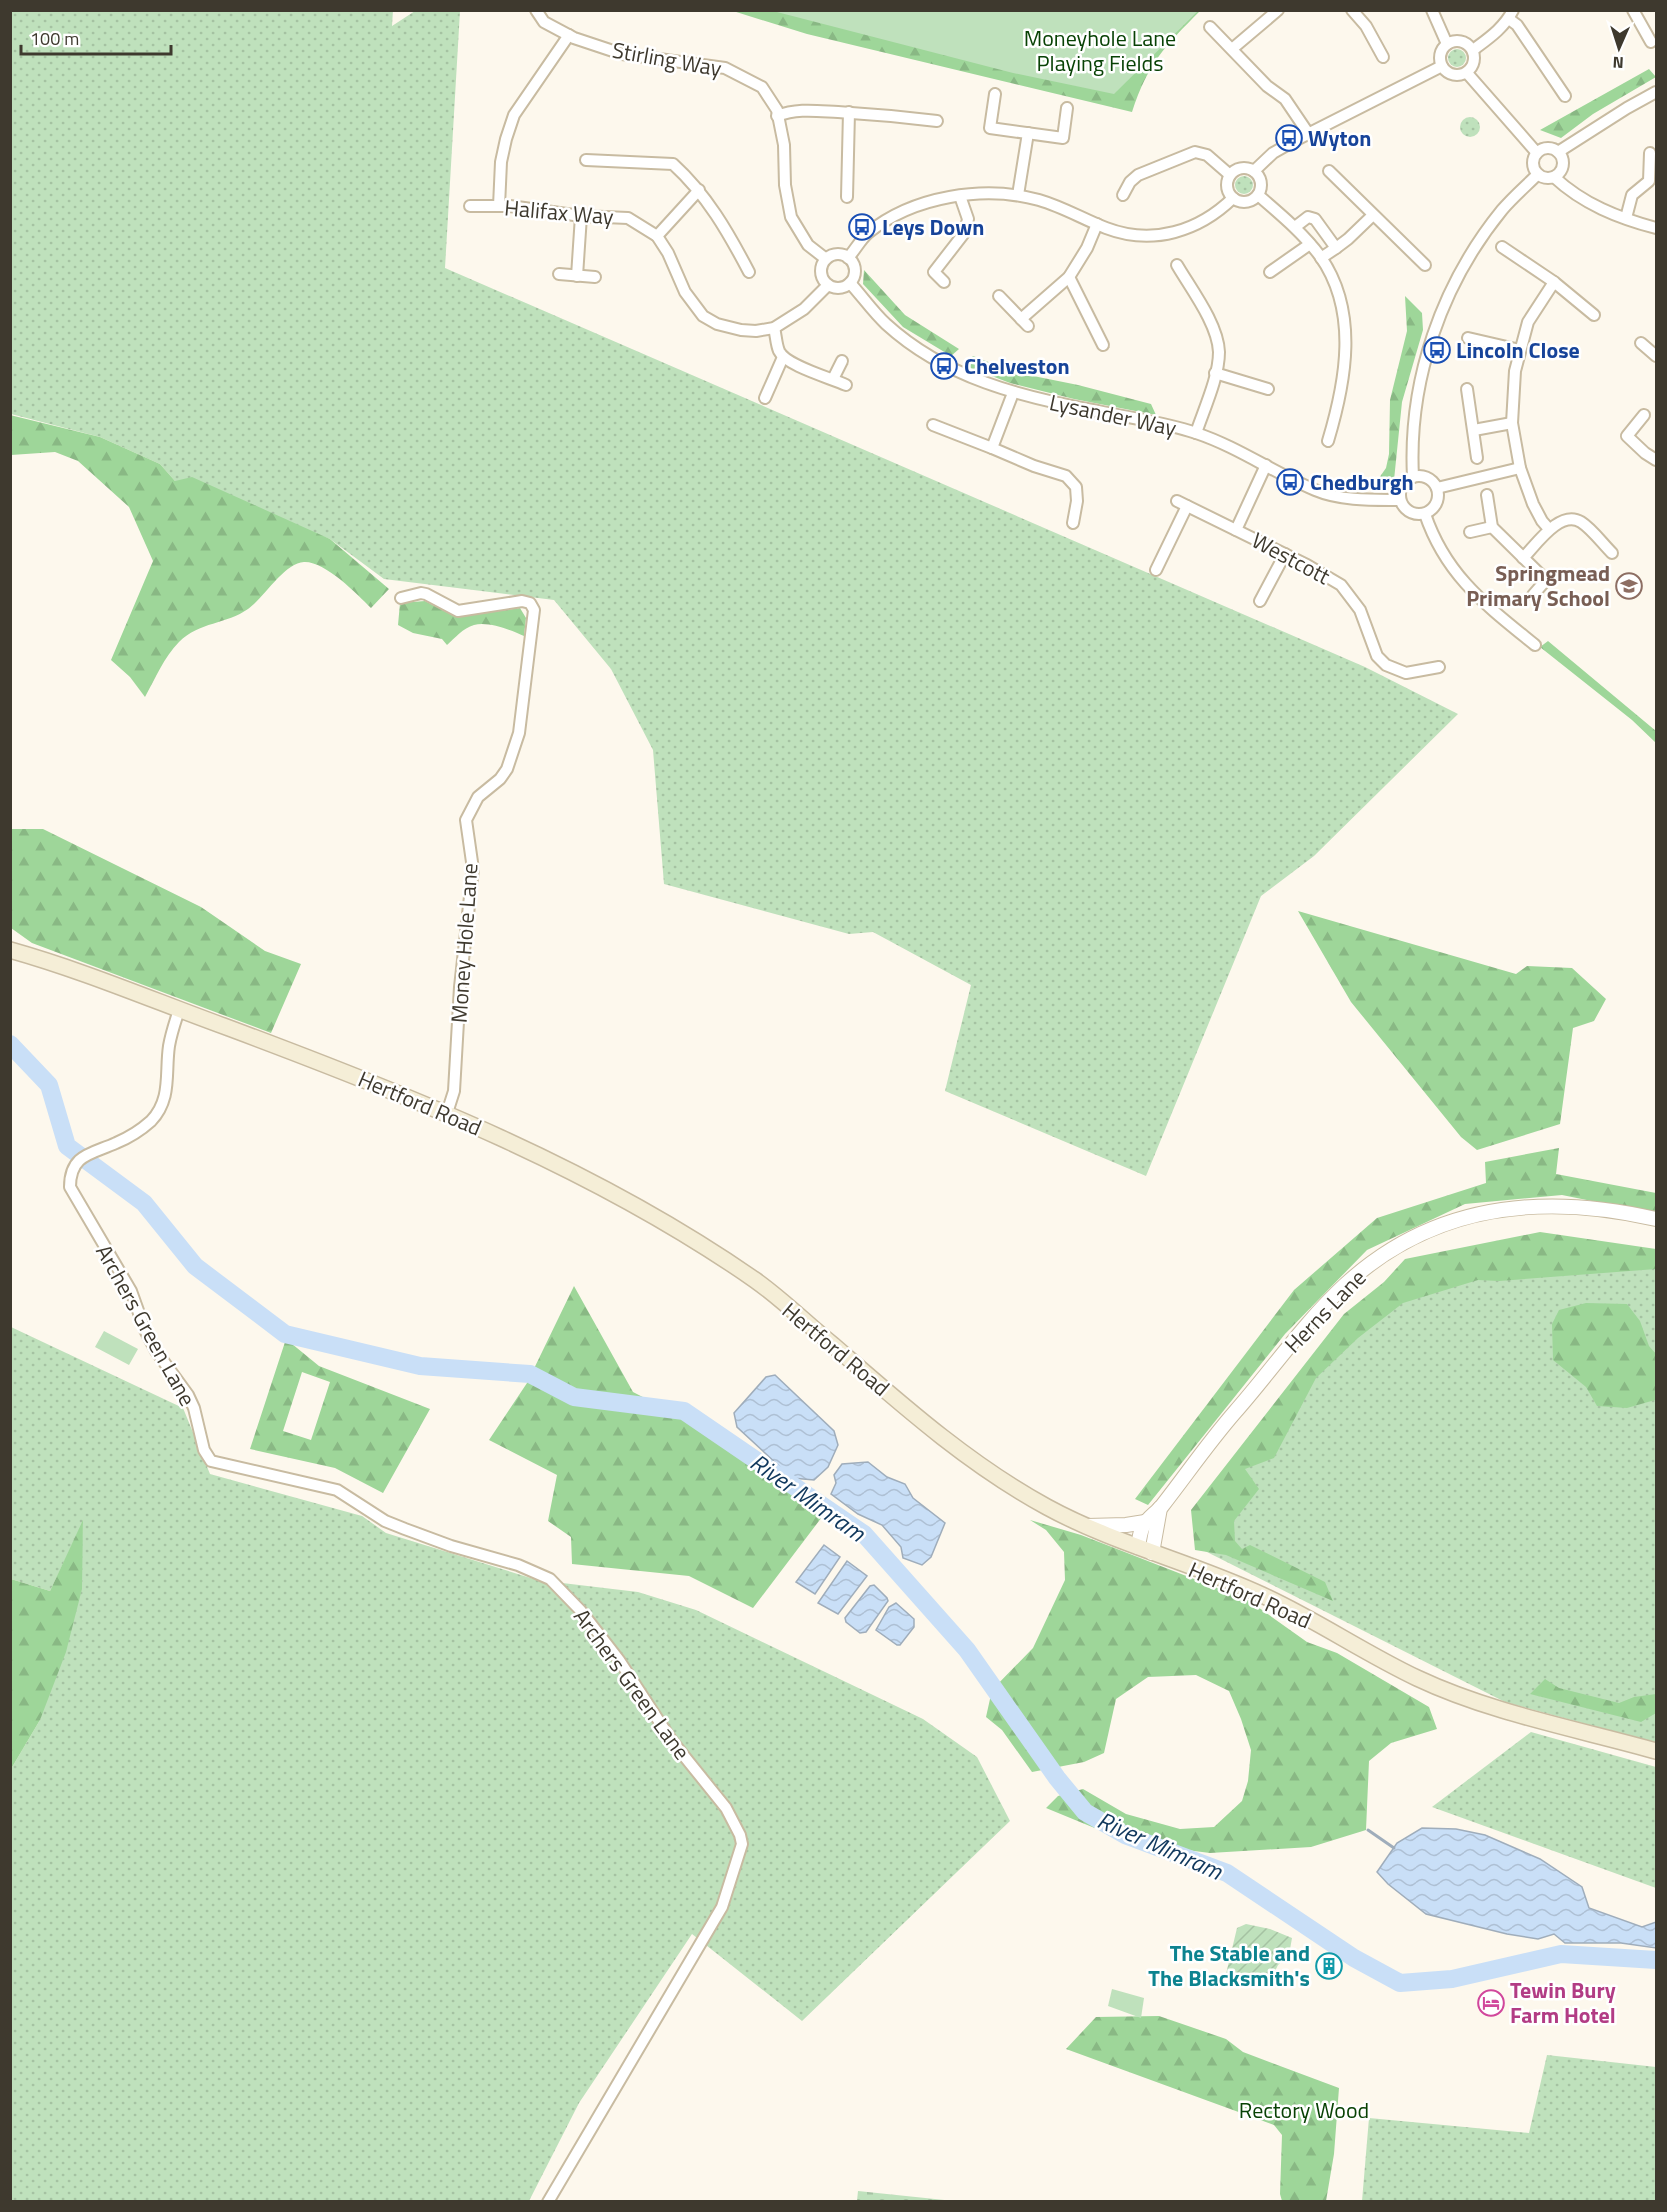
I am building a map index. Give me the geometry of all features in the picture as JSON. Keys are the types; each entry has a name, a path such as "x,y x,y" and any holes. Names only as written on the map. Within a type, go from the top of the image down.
{"main road":[{"name":"Hertford Road","path":"10,950 60,966 326,1064 447,1113 568,1169 662,1219 758,1282 938,1435 988,1471 1046,1506 1085,1526 1262,1595 1420,1679 1521,1715 1656,1751"}],"street":[{"name":"Stirling Way","path":"536,10 544,22 568,35 622,54 725,68 762,87 777,110 784,145 785,185 792,217 808,245 826,259"},
{"path":"1232,49 1278,10"},
{"path":"1352,10 1366,26 1383,57"},
{"path":"1432,10 1447,44"},
{"path":"1633,10 1651,42"},
{"path":"1473,50 1496,33 1511,15 1565,96"},
{"path":"1210,27 1268,86 1285,99 1308,133"},
{"path":"499,206 501,162 514,115 568,35"},
{"path":"1458,40 1473,50 1473,65 1467,73 1456,75 1445,71 1440,56 1443,47 1447,44 1458,40"},
{"path":"1254,171 1274,153 1308,133 1442,66"},
{"path":"1467,73 1537,153"},
{"path":"1558,152 1656,92"},
{"path":"995,94 990,128 1063,138 1067,108"},
{"path":"777,116 792,110 885,114 937,121"},
{"path":"847,197 849,112"},
{"path":"1018,195 1028,133"},
{"path":"1550,148 1558,152 1563,161 1561,171 1554,177 1545,178 1538,174 1533,166 1537,153 1550,148"},
{"path":"1123,195 1130,182 1138,176 1195,153 1207,155 1230,175"},
{"path":"1626,218 1632,195 1649,181 1650,153"},
{"path":"586,160 673,164 699,190 725,227 749,272"},
{"path":"1238,168 1249,168 1254,171 1262,185 1258,195 1249,202 1233,198 1227,184 1230,175 1238,168"},
{"path":"1329,171 1425,265"},
{"path":"1413,477 1413,420 1419,380 1435,327 1461,272 1485,235 1503,209 1538,174"},
{"path":"1554,177 1590,204 1656,228"},
{"path":"657,236 699,190"},
{"path":"848,258 867,233 893,217 928,202 960,196 1018,195 1055,205 1109,229 1136,235 1163,234 1190,228 1206,220 1233,198"},
{"path":"1258,195 1295,227 1321,258 1333,279 1342,305 1346,337 1341,394 1328,441"},
{"path":"944,282 934,272 965,232 968,219 960,196"},
{"name":"Halifax Way","path":"470,206 499,206 581,216 628,218 657,236 669,253 685,292 703,316 717,324 741,330 756,331 774,328 804,309 828,285"},
{"path":"1321,258 1348,239 1373,215"},
{"path":"576,276 581,216"},
{"path":"1295,227 1308,217 1315,219 1336,248"},
{"path":"999,296 1024,322 1069,277 1087,248 1097,224"},
{"path":"1270,272 1310,244"},
{"path":"1502,247 1554,282 1594,315"},
{"path":"839,254 848,258 852,262 855,273 850,283 842,287 828,285 821,272 826,259 839,254"},
{"path":"1177,264 1214,330 1219,350 1215,373 1196,433"},
{"path":"559,274 595,277"},
{"path":"1069,277 1103,345"},
{"path":"1549,529 1533,504 1520,468 1512,423 1515,371 1528,322 1554,282"},
{"name":"Lysander Way","path":"850,283 885,323 922,352 968,377 1013,393 1145,420 1196,433 1234,448 1316,490 1349,498 1400,500"},
{"path":"774,328 779,351 783,357 796,365 846,385"},
{"path":"1468,338 1520,350"},
{"path":"1641,343 1656,356"},
{"path":"765,398 783,357"},
{"path":"833,379 842,361"},
{"path":"1215,373 1269,389"},
{"path":"1467,389 1477,458"},
{"path":"992,448 1013,393"},
{"path":"1644,415 1627,436 1656,460"},
{"path":"1474,430 1512,423"},
{"path":"933,425 1034,466 1066,476 1076,487 1077,501 1073,523"},
{"path":"1156,570 1182,504 1236,530 1266,465"},
{"path":"1437,488 1520,468"},
{"path":"1413,477 1424,477 1434,483 1437,488 1435,506 1425,514 1413,514 1407,511 1400,500 1401,489 1413,477"},
{"path":"1487,495 1492,527 1546,580 1533,595"},
{"path":"1425,514 1443,555 1464,583 1478,598 1534,645"},
{"path":"1523,558 1549,529 1562,521 1577,520 1582,522 1612,553"},
{"path":"1470,532 1492,527"},
{"name":"Westcott","path":"1236,530 1341,585 1360,610 1377,656 1386,665 1406,673 1439,667"},
{"path":"1260,601 1285,554"},
{"name":"Money Hole Lane","path":"400,598 426,594 458,611 522,601 530,603 534,610 519,733 507,769 500,779 478,798 466,820 473,868 460,987 454,1091 447,1113"},
{"name":"Archers Green Lane","path":"179,1010 169,1046 166,1095 159,1109 152,1119 129,1137 86,1155 73,1168 70,1187 137,1302 145,1330 156,1351 188,1395 194,1408 204,1450 211,1461 337,1490 385,1521 451,1546 518,1565 550,1580 580,1611 619,1660 672,1741 726,1808 740,1835 742,1844 722,1907 548,2202"},
{"name":"Herns Lane","path":"1145,1522 1160,1508 1205,1446 1302,1331 1344,1286 1374,1261 1427,1230 1477,1213 1535,1205 1589,1206 1656,1219"},
{"name":"Herns Lane","path":"1145,1550 1160,1508"},
{"path":"1085,1526 1145,1522 1145,1550"}],"green space":[{"path":"393,10 392,26 415,11 460,11 445,268 1365,667 1458,714 1314,856 1261,896 1146,1176 945,1091 971,985 873,932 849,934 664,884 653,750 611,669 554,600 384,579 330,539 175,481 160,464 100,437 11,414 10,11"},
{"name":"Moneyhole Lane Playing Fields","path":"1198,10 1114,94 1013,73 773,11"},
{"name":"Moneyhole Lane Playing Fields","path":"733,11 1200,11 1159,56 1144,80 1132,112 807,34"},
{"path":"1457,49 1463,52 1466,58 1463,64 1457,67 1451,64 1448,58 1451,52"},
{"path":"1649,69 1656,77 1593,114 1561,138 1540,130"},
{"path":"1470,117 1477,120 1480,127 1477,134 1470,137 1463,134 1460,127 1463,120"},
{"path":"1244,176 1250,179 1253,185 1250,191 1244,194 1238,191 1235,185 1238,179"},
{"path":"864,270 905,315 959,349 951,356 903,327 863,284"},
{"path":"1405,296 1422,313 1423,330 1402,402 1394,480 1374,489 1374,481 1386,468 1389,454 1390,400 1407,331"},
{"path":"973,356 1014,372 1078,385 1151,404 1156,415 1074,399 1010,383 963,365"},
{"path":"10,415 100,437 160,464 175,481 192,477 330,539 389,589 371,608 331,572 312,563 297,564 282,574 248,609 195,631 179,642 164,661 145,697 130,677 111,660 153,561 129,507 78,461 55,452 11,455"},
{"path":"425,601 456,617 520,608 526,618 524,636 499,627 480,624 466,628 447,645 442,639 413,633 398,625 400,603"},
{"path":"1548,641 1656,731 1656,743 1632,720 1540,647"},
{"path":"11,829 43,829 201,907 265,951 301,964 271,1033 32,943 11,928"},
{"path":"1298,911 1516,974 1527,966 1572,968 1606,999 1594,1021 1573,1028 1560,1124 1477,1150 1461,1137 1351,1002"},
{"path":"1559,1148 1556,1174 1656,1193 1656,1214 1562,1195 1465,1204 1367,1250 1285,1334 1148,1505 1135,1499 1294,1290 1377,1218 1486,1183 1485,1162"},
{"path":"1540,1232 1656,1249 1656,1269 1499,1281 1478,1280 1403,1303 1358,1338 1316,1378 1274,1458 1245,1469 1259,1489 1234,1521 1235,1541 1242,1549 1250,1545 1325,1582 1333,1601 1226,1555 1195,1550 1191,1510 1344,1314 1384,1282 1405,1259"},
{"path":"1656,1259 1656,1743 1505,1702 1199,1548 1246,1442 1356,1305 1466,1265"},
{"path":"574,1286 633,1392 703,1428 825,1513 753,1608 689,1576 572,1564 571,1537 548,1521 557,1475 489,1440 527,1383"},
{"path":"1586,1303 1627,1304 1640,1321 1649,1346 1656,1354 1655,1400 1627,1408 1597,1406 1586,1387 1553,1360 1552,1324 1559,1310"},
{"path":"11,1327 183,1408 210,1474 362,1516 386,1533 537,1580 638,1592 696,1610 923,1719 977,1757 1010,1821 802,2021 692,1934 579,2103 529,2201 11,2201 11,1769 40,1720 82,1541 83,1522 50,1591 11,1579"},
{"path":"104,1331 138,1349 129,1365 95,1347"},
{"path":"286,1339 319,1366 430,1409 383,1493 335,1468 250,1449","holes":["302,1372 330,1382 311,1440 283,1431"]},
{"path":"83,1520 82,1589 66,1652 40,1720 11,1769 11,1579 50,1591"},
{"path":"1030,1520 1081,1535 1248,1600 1307,1642 1337,1653 1429,1707 1437,1729 1391,1743 1369,1761 1366,1830 1311,1847 1210,1853 1131,1843 1046,1808 1058,1796 1083,1789 1126,1814 1180,1829 1214,1827 1242,1801 1248,1781 1251,1750 1229,1691 1196,1675 1148,1677 1116,1699 1104,1753 1084,1762 1032,1772 1002,1730 986,1717 992,1690 1033,1648 1065,1580 1064,1552 1046,1530"},
{"path":"1545,1679 1559,1688 1619,1703 1634,1697 1656,1694 1656,1713 1641,1722 1530,1694"},
{"path":"1531,1732 1656,1767 1656,1888 1432,1807"},
{"path":"1246,1924 1270,1929 1292,1938 1289,1955 1278,1965 1271,1979 1248,1975 1244,1978 1226,1974 1237,1928"},
{"path":"1112,1989 1144,1998 1141,2018 1108,2006"},
{"name":"Rectory Wood","path":"1159,2016 1226,2039 1243,2052 1339,2088 1334,2154 1326,2201 1282,2201 1280,2194 1282,2135 1274,2125 1066,2049 1096,2017"},
{"path":"1547,2055 1656,2067 1656,2201 1362,2201 1369,2118 1529,2133"},
{"path":"858,2191 954,2201 857,2201"}],"water":[{"path":"775,1375 834,1431 838,1445 828,1467 814,1480 792,1478 737,1427 734,1413 766,1377"},
{"path":"868,1462 887,1477 905,1484 913,1498 945,1523 931,1557 922,1565 903,1558 901,1547 882,1525 858,1514 831,1494 836,1483 834,1475 842,1464"},
{"path":"824,1545 840,1557 815,1594 796,1582"},
{"path":"847,1561 867,1576 838,1614 818,1603"},
{"path":"874,1585 888,1601 866,1632 860,1633 846,1622 845,1618 870,1586"},
{"path":"896,1603 914,1619 914,1627 900,1645 876,1630 889,1607"},
{"path":"1422,1828 1456,1829 1485,1835 1540,1859 1582,1887 1589,1908 1642,1927 1656,1922 1656,1948 1621,1943 1565,1943 1554,1934 1538,1939 1507,1934 1426,1914 1388,1884 1377,1872 1397,1843"}],"waterway":[{"name":"River Mimram","path":"10,1044 49,1085 67,1146 144,1203 195,1266 285,1334 420,1366 530,1374 574,1397 684,1411 864,1534 967,1650 1057,1778 1085,1812 1125,1835 1227,1873 1354,1958 1400,1983 1452,1979 1561,1954 1656,1960"},
{"path":"1368,1830 1394,1848"}],"place":[{"name":"Wyton","path":"1289,138"},
{"name":"Leys Down","path":"862,227"},
{"name":"Lincoln Close","path":"1437,350"},
{"name":"Chelveston","path":"944,366"},
{"name":"Chedburgh","path":"1290,482"},
{"name":"Springmead Primary School","path":"1629,586"},
{"name":"The Stable and The Blacksmith's","path":"1329,1966"},
{"name":"Tewin Bury Farm Hotel","path":"1491,2003"}]}
